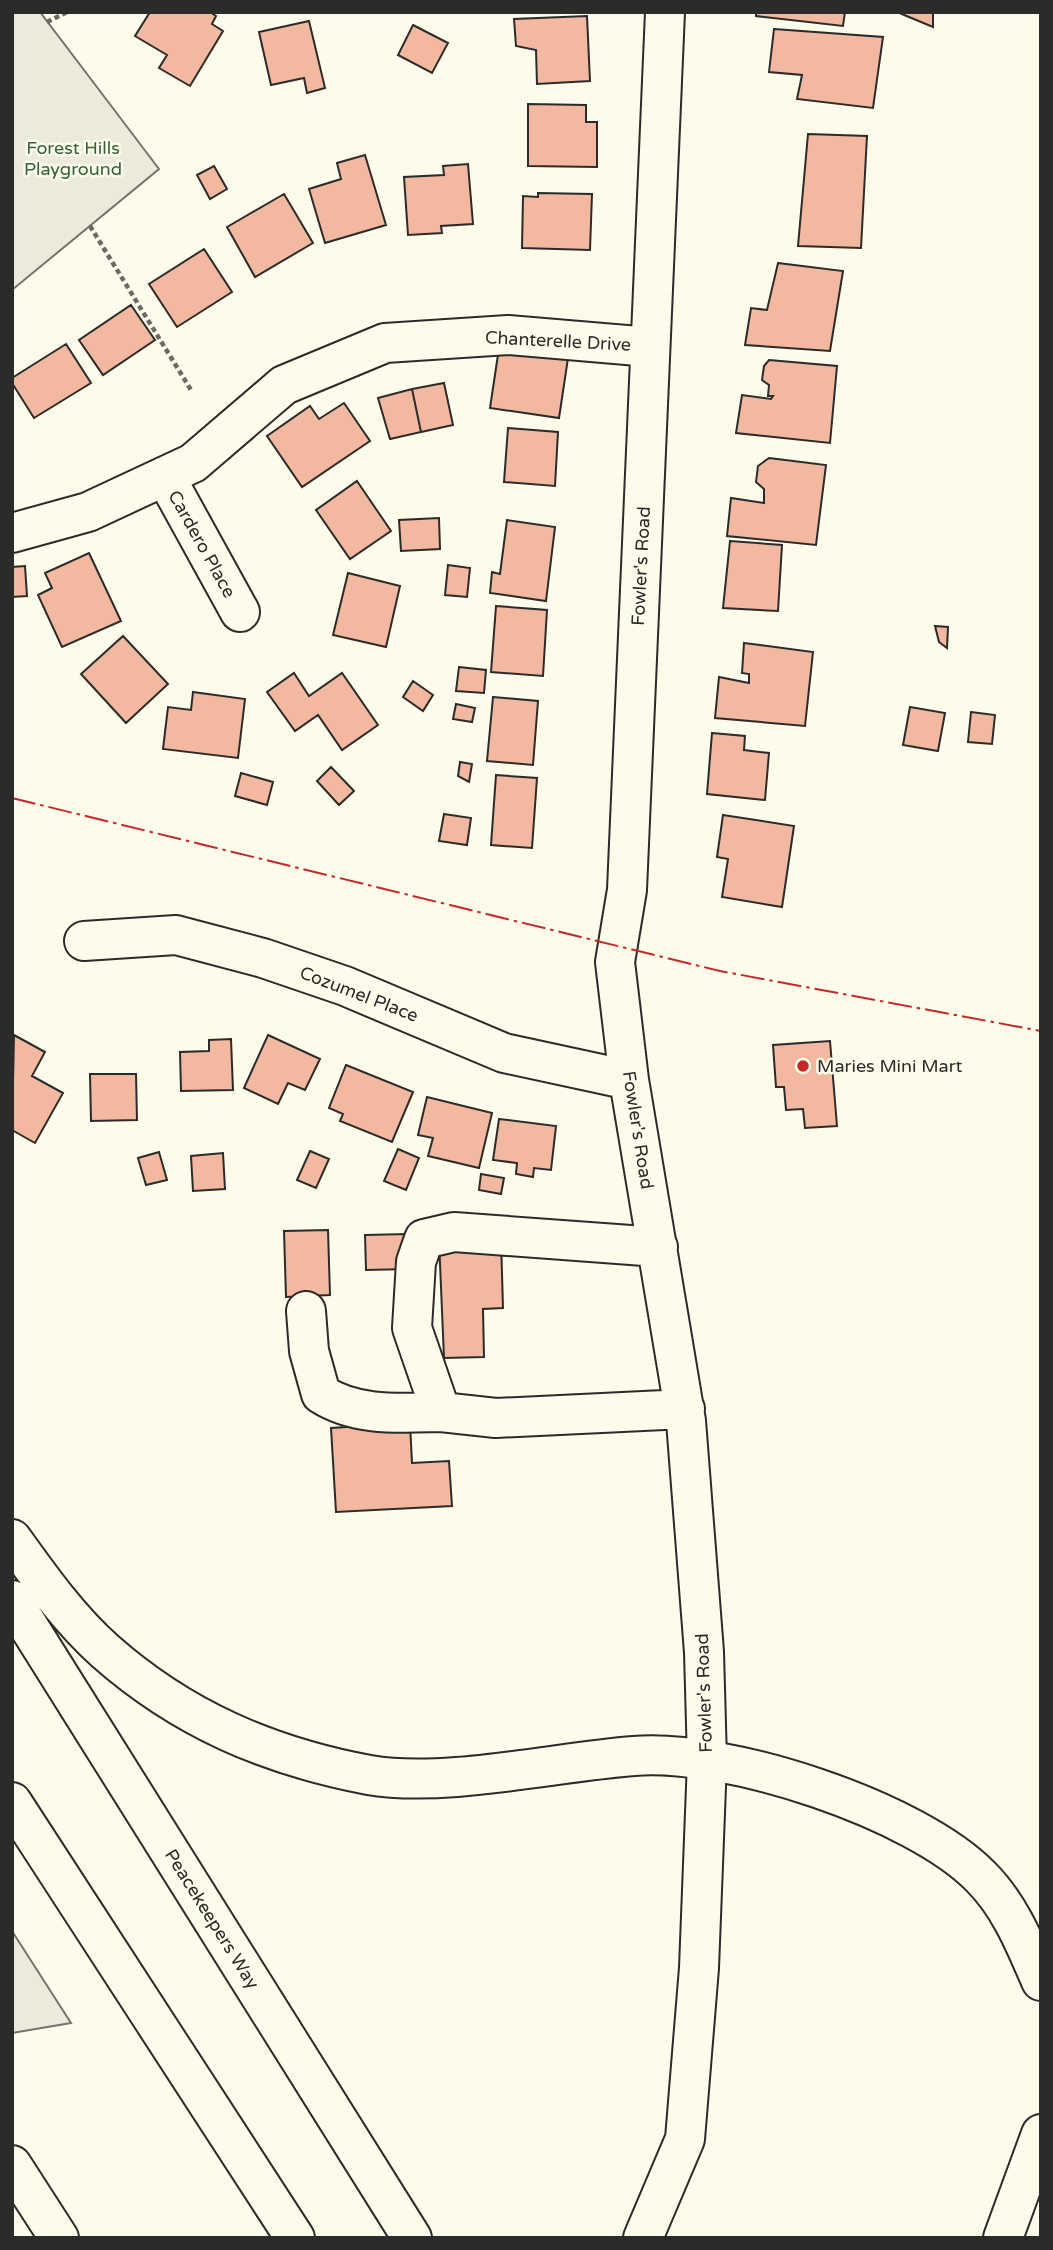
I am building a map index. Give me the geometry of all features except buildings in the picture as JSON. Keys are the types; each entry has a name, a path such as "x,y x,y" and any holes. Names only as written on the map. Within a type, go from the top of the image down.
{"main road":[{"name":"Fowler's Road","path":"643,2238 685,2138 699,1968 707,1761 704,1653 684,1409 629,1080 615,962 627,890 665,12"},
{"name":"Chanterelle Drive","path":"12,533 88,512 193,463 284,385 386,343 508,335 650,347"},
{"name":"Cardero Place","path":"165,476 240,612"},
{"name":"Cozumel Place","path":"84,942 176,935 262,958 345,986 505,1053 629,1080"},
{"path":"441,1412 412,1328 416,1262 424,1239 454,1232 658,1247"},
{"path":"306,1311 309,1351 321,1394 341,1407 389,1413 441,1412 496,1418 684,1409"},
{"path":"12,1539 53,1594 104,1650 170,1701 236,1738 304,1761 373,1776 436,1777 638,1755 707,1761 774,1774 856,1801 925,1836 981,1876 1017,1925 1041,1981"},
{"name":"Peacekeepers Way","path":"12,1601 411,2238"},
{"path":"12,1802 295,2238"},
{"path":"1003,2238 1041,2134"},
{"path":"12,2165 59,2238"}],"path":[{"path":"47,22 66,12"},
{"path":"90,226 191,390"}],"green space":[{"name":"Forest Hills Playground","path":"12,12 40,12 159,169 12,290"},
{"path":"12,1931 71,2023 12,2033"}],"power":[{"path":"12,798 720,971 1041,1031"}],"place":[{"name":"Maries Mini Mart","path":"803,1066"}]}
